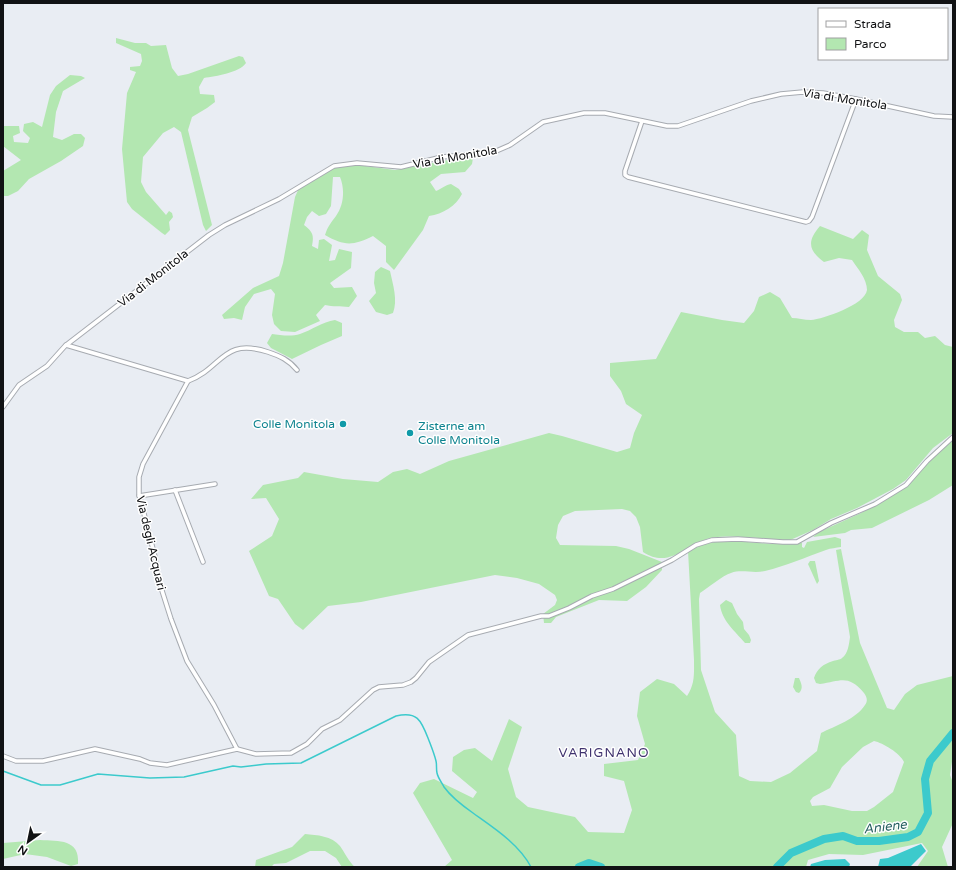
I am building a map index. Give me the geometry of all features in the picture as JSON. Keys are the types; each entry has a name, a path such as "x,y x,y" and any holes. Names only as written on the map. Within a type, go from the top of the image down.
{"street":[{"name":"Via di Monitola","path":"3,407 19,385 47,366 66,345 212,233 278,199 332,167 344,164 359,163 401,167 442,157 494,152 510,145 543,122 587,113 609,114 669,126 680,126 751,101 792,92 818,92 931,116 953,117"},
{"path":"642,121 625,171 625,175 628,177 806,222 812,217 856,99"},
{"path":"66,345 188,381 199,376 233,350 244,347 258,348 278,355 288,361 297,370"},
{"name":"Via degli Acquari","path":"188,381 143,464 139,480 139,496 156,560 158,578 171,622 187,661 214,705 237,749"},
{"path":"3,756 16,761 42,761 96,749 140,759 150,763 167,765 237,749 256,754 291,753 307,744 322,729 340,720 373,690 379,687 402,685 416,678 429,662 468,634 541,616 549,616 592,596 613,589 696,546 712,540 797,542 831,523 875,504 906,485 927,461 953,437"},
{"path":"139,496 215,484"},
{"path":"175,490 203,562"}],"green space":[{"path":"116,38 135,43 146,43 151,46 166,45 172,68 178,76 188,74 239,56 243,57 246,63 233,72 204,78 199,87 200,94 214,95 215,102 192,117 188,130 212,225 206,231 203,225 181,132 174,127 163,133 143,157 141,182 146,192 166,215 169,211 172,213 173,217 169,222 170,230 165,235 132,209 127,202 122,149 127,93 136,72 130,70 130,67 140,66 142,61 141,54 116,43"},
{"path":"70,75 85,78 63,91 56,112 53,137 62,140 74,134 81,134 85,138 83,146 61,161 29,179 18,191 8,196 3,196 3,171 21,160 3,146 3,126 19,126 20,133 13,136 14,142 28,143 30,138 23,131 24,124 33,122 42,127 50,95 56,86"},
{"path":"473,158 472,164 465,172 441,174 430,182 436,191 451,184 459,189 462,194 453,206 429,216 423,230 394,270 386,262 386,246 373,236 360,242 343,243 325,235 329,225 339,212 343,197 343,187 340,177 333,177 331,206 326,214 319,216 312,211 307,217 304,225 312,234 312,246 318,249 319,240 324,239 332,245 329,261 335,260 339,249 352,252 351,268 330,283 334,288 352,287 357,296 349,307 325,305 316,315 320,321 295,332 281,331 274,324 272,315 275,294 271,289 254,294 245,307 242,320 234,318 224,319 222,315 253,288 279,276 283,263 295,197 299,188 327,171 338,167 358,165 395,170 448,160"},
{"path":"820,226 853,239 862,230 869,235 867,250 878,276 900,294 902,300 894,320 895,327 904,332 918,332 925,338 935,336 945,345 953,347 953,433 933,448 906,480 893,489 857,508 831,519 813,530 788,541 739,537 711,538 702,541 678,554 662,558 653,557 643,552 640,527 636,517 630,511 622,509 575,511 563,516 558,525 556,538 560,545 616,546 629,549 662,562 662,570 646,587 627,601 599,600 556,617 551,623 544,623 543,614 555,605 557,600 555,595 539,584 517,578 495,575 361,602 328,606 303,630 295,624 278,599 269,596 249,551 272,536 279,519 266,498 251,499 263,485 298,478 304,472 343,479 378,482 393,472 407,469 420,474 449,461 549,433 617,452 630,448 634,433 642,415 626,404 621,391 610,376 610,363 656,359 681,312 744,323 754,311 759,297 770,292 780,298 792,318 811,320 825,317 852,306 865,296 867,290 866,282 852,260 839,258 824,262 812,249 811,241"},
{"path":"381,267 390,271 394,292 395,303 393,313 387,315 376,312 369,301 376,293 374,283 375,272"},
{"path":"335,320 342,323 342,336 292,359 271,348 267,343 272,334 286,336 297,335 326,322"},
{"path":"953,439 953,485 929,500 872,528 813,537 819,532 861,513 907,487 928,462"},
{"path":"835,537 841,539 841,547 828,549 765,571 739,571 731,573 700,593 701,670 715,712 736,735 739,776 750,781 771,782 790,773 817,751 821,733 851,718 861,710 867,702 865,694 849,681 844,680 820,684 816,683 814,678 823,665 844,656 849,646 850,637 836,550 841,549 860,643 887,708 894,710 905,694 917,685 953,676 953,755 950,775 953,783 953,823 942,847 948,867 917,867 928,851 922,843 863,855 829,854 808,860 806,867 444,867 452,860 413,793 420,783 434,779 473,798 477,792 452,771 453,757 464,750 475,748 492,761 509,719 522,727 508,769 516,797 528,807 575,817 588,832 624,833 632,810 624,781 604,776 604,764 638,760 645,744 637,716 640,692 657,679 674,684 687,696 691,687 694,679 694,660 688,551 699,546 719,541 771,544 799,542 802,543 802,547 804,548 807,542","holes":["874,741 895,752 904,762 893,792 867,811 852,811 824,805 812,806 810,801 813,797 830,788 842,767 863,747"]},
{"path":"810,561 815,561 819,581 817,584 808,564"},
{"path":"726,600 732,603 743,622 744,629 751,640 750,643 745,643 723,616 720,605"},
{"path":"795,678 799,678 802,687 799,693 796,692 793,687"},
{"path":"305,834 333,840 340,846 355,867 342,867 336,858 325,851 310,851 286,863 274,864 271,867 255,867 256,860 292,847"},
{"path":"40,840 61,841 72,846 76,850 78,856 78,864 71,866 47,857 25,854 3,859 3,843"}],"water":[{"path":"921,844 926,851 910,867 878,867 880,859 888,858"},
{"path":"845,859 850,864 849,867 810,867 811,864 825,860"}],"waterway":[{"path":"3,771 41,785 60,785 98,774 150,778 184,777 233,766 241,767 266,764 301,763 396,716 409,715 417,718 423,726 435,758 439,779 447,791 462,805 513,844 531,867"},
{"name":"Aniene","path":"777,867 791,853 824,839 843,836 857,841 879,841 908,837 918,832 928,813 925,779 930,761 953,733"},
{"name":"Aniene","path":"579,867 589,863 601,867"}],"place":[{"name":"Colle Monitola","path":"343,424"},
{"name":"Zisterne am Colle Monitola","path":"410,433"}],"district":[{"name":"VARIGNANO","path":"604,752"}]}
